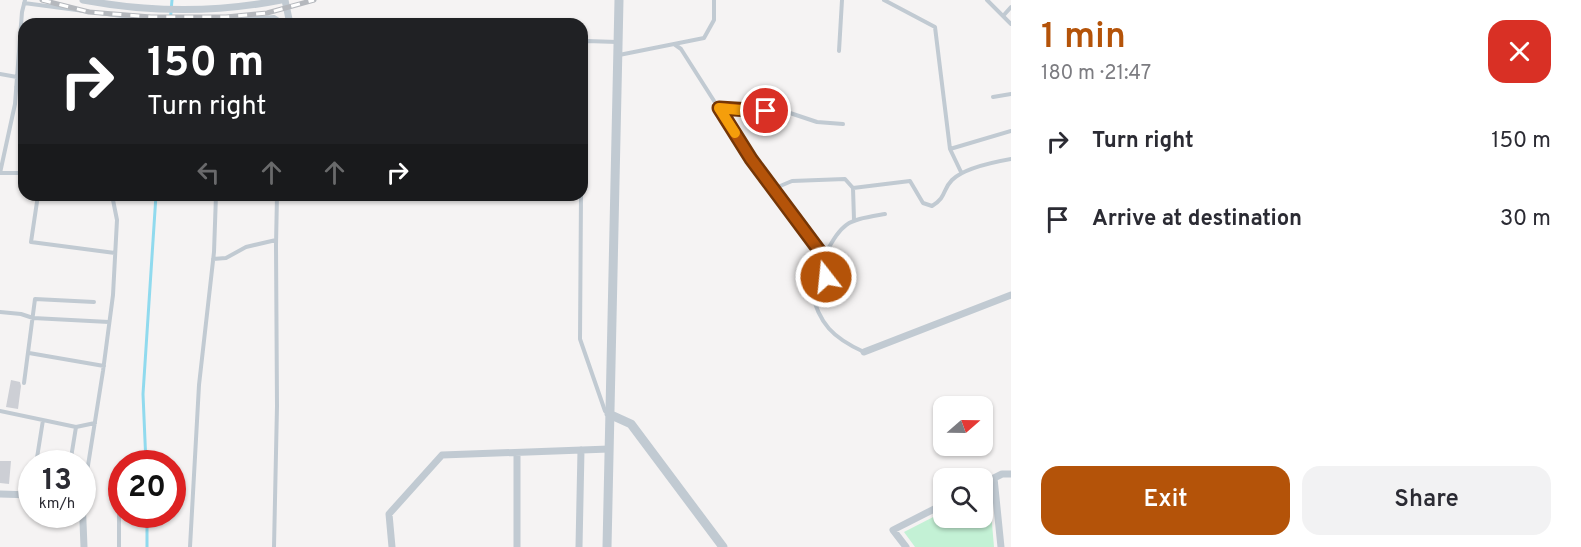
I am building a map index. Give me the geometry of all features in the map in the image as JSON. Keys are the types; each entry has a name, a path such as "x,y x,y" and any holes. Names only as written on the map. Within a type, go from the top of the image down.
{"street":[{"path":"83,0 110,2 146,9 222,8 251,6 281,0"},
{"path":"285,0 289,18"},
{"path":"607,547 619,0"},
{"path":"864,352 1011,295"},
{"path":"609,414 631,424 723,547"},
{"path":"392,547 389,514 442,455 609,449"},
{"path":"579,547 582,450"},
{"path":"517,453 518,547"},
{"path":"1001,547 994,478 1002,474 1011,474"},
{"path":"0,494 18,494"},
{"path":"906,547 893,530 933,510"},
{"path":"84,528 84,547"}],"lane":[{"path":"618,55 704,39 714,20 714,0"},
{"path":"839,51 842,0"},
{"path":"884,0 935,27 950,149 961,172"},
{"path":"987,0 1011,24"},
{"path":"22,18 25,1 139,18"},
{"path":"1003,16 1011,7"},
{"path":"588,43 618,42"},
{"path":"674,44 681,49 751,159 827,261 826,277 811,290 814,303 828,329 844,343 864,352"},
{"path":"18,64 15,104 0,173 18,173"},
{"path":"0,74 17,77"},
{"path":"993,97 1011,94"},
{"path":"719,108 790,113 817,122 843,124"},
{"path":"950,149 1011,131"},
{"path":"853,188 910,181 923,203 932,206 942,200 950,182 961,172 1011,159"},
{"path":"773,189 792,181 845,179 853,188 854,220"},
{"path":"37,201 31,242 115,253"},
{"path":"91,450 113,295 117,220 113,201"},
{"path":"190,547 199,385 213,259 216,201"},
{"path":"274,547 277,406 277,201"},
{"path":"581,201 580,339 605,411 609,414"},
{"path":"824,256 843,226 854,220 885,214"},
{"path":"213,259 226,258 246,247 276,240"},
{"path":"24,383 35,299 94,302"},
{"path":"0,312 33,318 110,322"},
{"path":"29,353 104,366"},
{"path":"0,411 76,427 95,423"},
{"path":"38,450 43,420"},
{"path":"72,450 76,427"},
{"path":"119,528 119,547"}],"green space":[{"path":"933,517 933,528 992,528 994,547 915,547 904,532"}],"building":[{"path":"11,380 20,382 21,386 18,409 6,407"},
{"path":"0,461 11,461 9,484 0,483"}],"waterway":[{"path":"170,18 172,0"},
{"path":"145,450 143,394 156,201"},
{"path":"147,528 147,547"}],"railway":[{"path":"42,0 89,12 151,17 226,17 267,13 314,0"}],"slow traffic":[{"path":"735,133 719,108 739,110"}],"route":[{"path":"766,111 719,108 751,159 827,261 826,277"}]}
